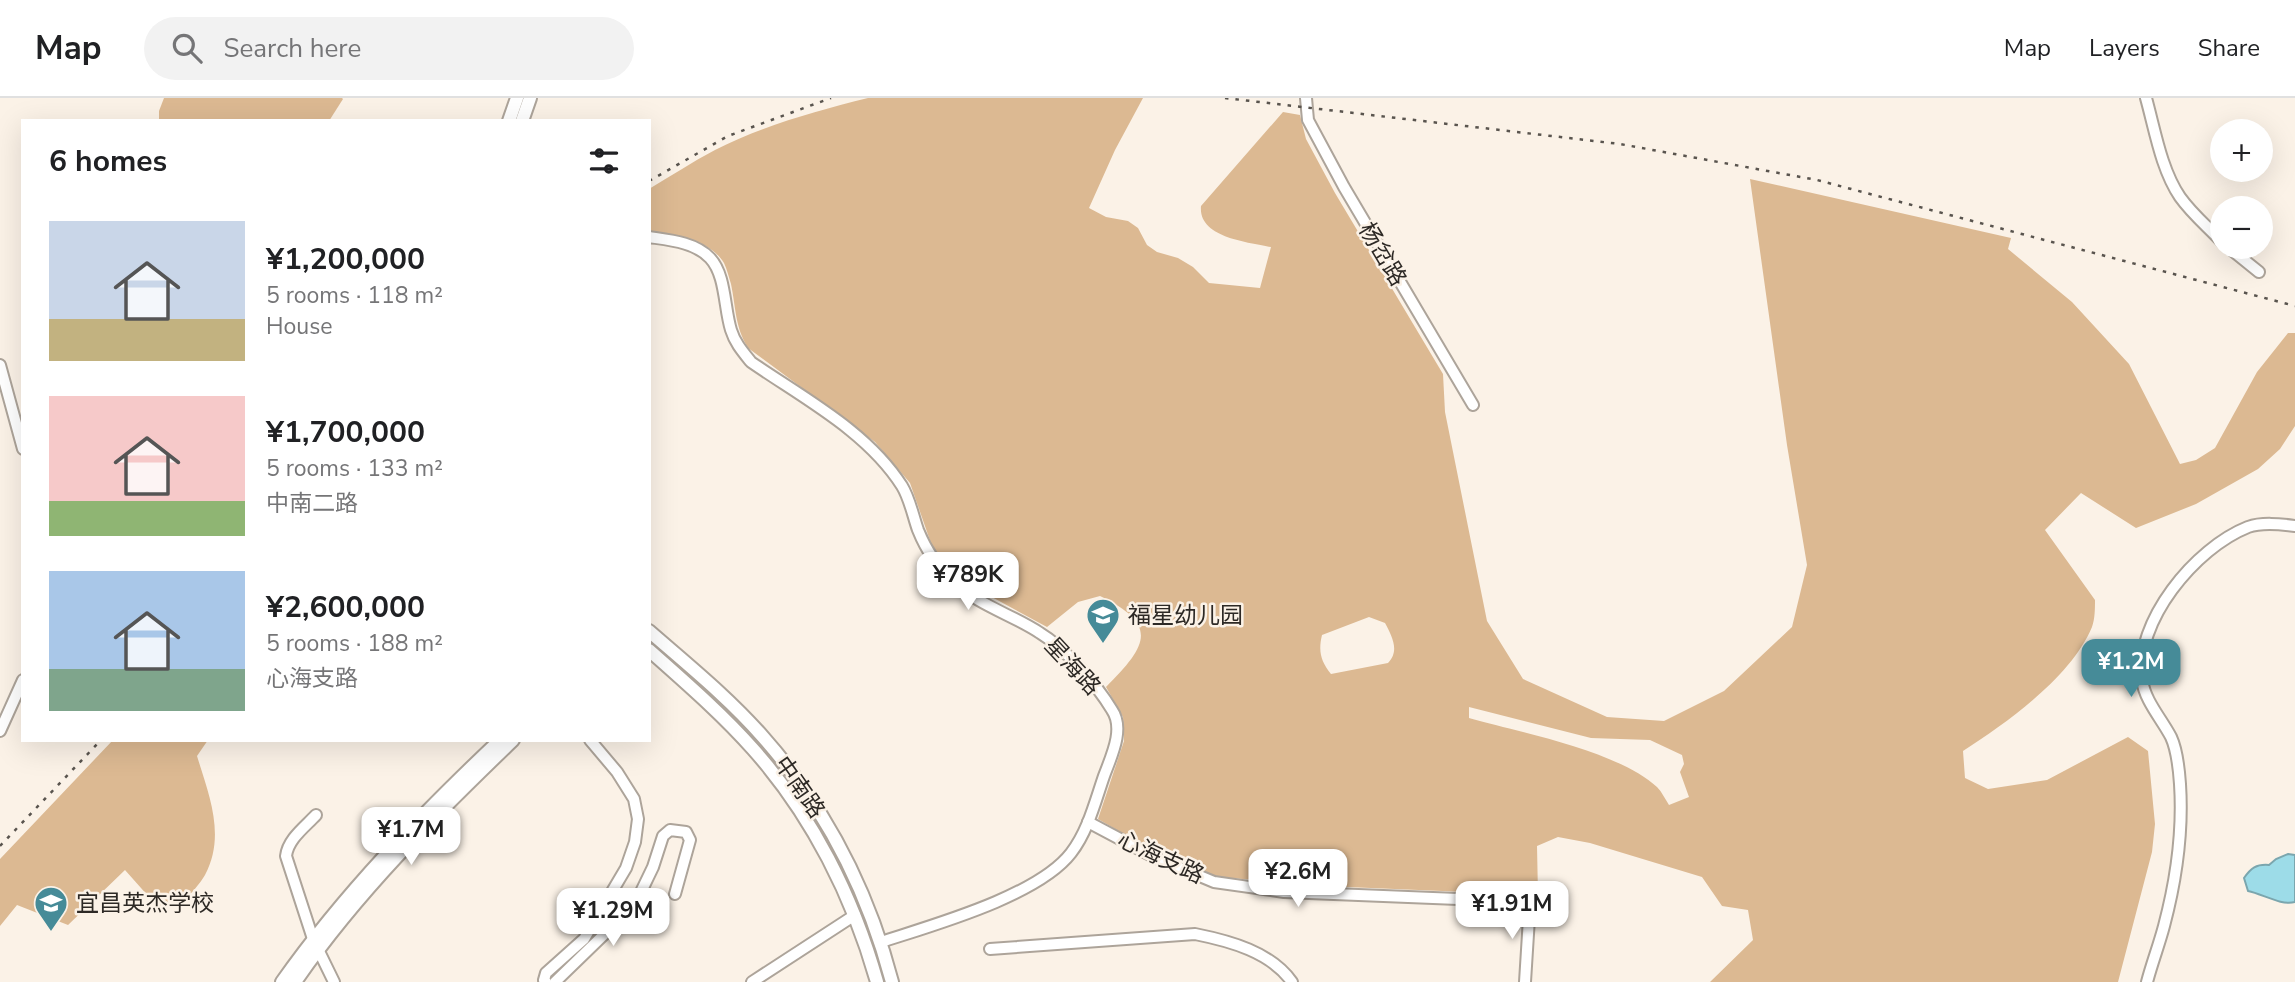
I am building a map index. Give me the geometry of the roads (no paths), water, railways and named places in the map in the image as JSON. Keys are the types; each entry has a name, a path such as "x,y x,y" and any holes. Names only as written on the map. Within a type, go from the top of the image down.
{"main road":[{"path":"510,119 517,98"},
{"path":"523,119 530,98"},
{"name":"中南路","path":"651,633 723,696 761,735 794,776 821,816 861,887 892,982"},
{"name":"中南路","path":"651,652 732,727 775,775 816,836 855,915 877,982"},
{"path":"282,982 419,817 497,742"},
{"path":"295,982 315,944 428,822 511,742"}],"street":[{"name":"杨岔路","path":"1306,98 1308,120 1343,187 1473,405"},
{"path":"2146,98 2168,174 2179,196 2210,230"},
{"name":"星海路","path":"651,237 691,246 709,257 718,271 732,333 751,362 851,430 902,487 930,556 955,583 983,603 1042,633 1089,680 1115,712 1117,740 1088,822 1070,855 1057,868 1031,886 947,921 881,942"},
{"path":"2243,259 2259,272"},
{"path":"0,365 21,442"},
{"path":"2147,982 2164,927 2180,830 2180,783 2172,740 2146,696 2142,680 2142,655 2149,633 2168,593 2209,552 2249,527 2276,524 2295,526"},
{"path":"0,731 21,684"},
{"path":"546,982 546,973 584,939 626,868 635,842 638,819 634,799 617,772 592,742"},
{"path":"316,815 292,841 286,856 315,944 334,982"},
{"name":"心海支路","path":"1088,822 1152,856 1214,882 1284,892 1530,902 1525,982"},
{"path":"555,982 626,912 640,894 653,867 663,836 670,830 686,832 690,840 675,894"},
{"path":"752,982 855,915"},
{"path":"990,949 1195,934 1259,955 1277,965 1292,982"}],"water":[{"path":"2288,854 2295,855 2295,902 2278,901 2248,891 2244,878 2252,869 2269,865"}],"railway":[{"path":"651,180 728,136 831,98"},
{"path":"1225,98 1620,144 1817,180 2295,306"},
{"path":"0,846 99,742"}],"place":[{"name":"福星幼儿园","path":"1103,645"},
{"name":"宜昌英杰学校","path":"51,933"}]}
